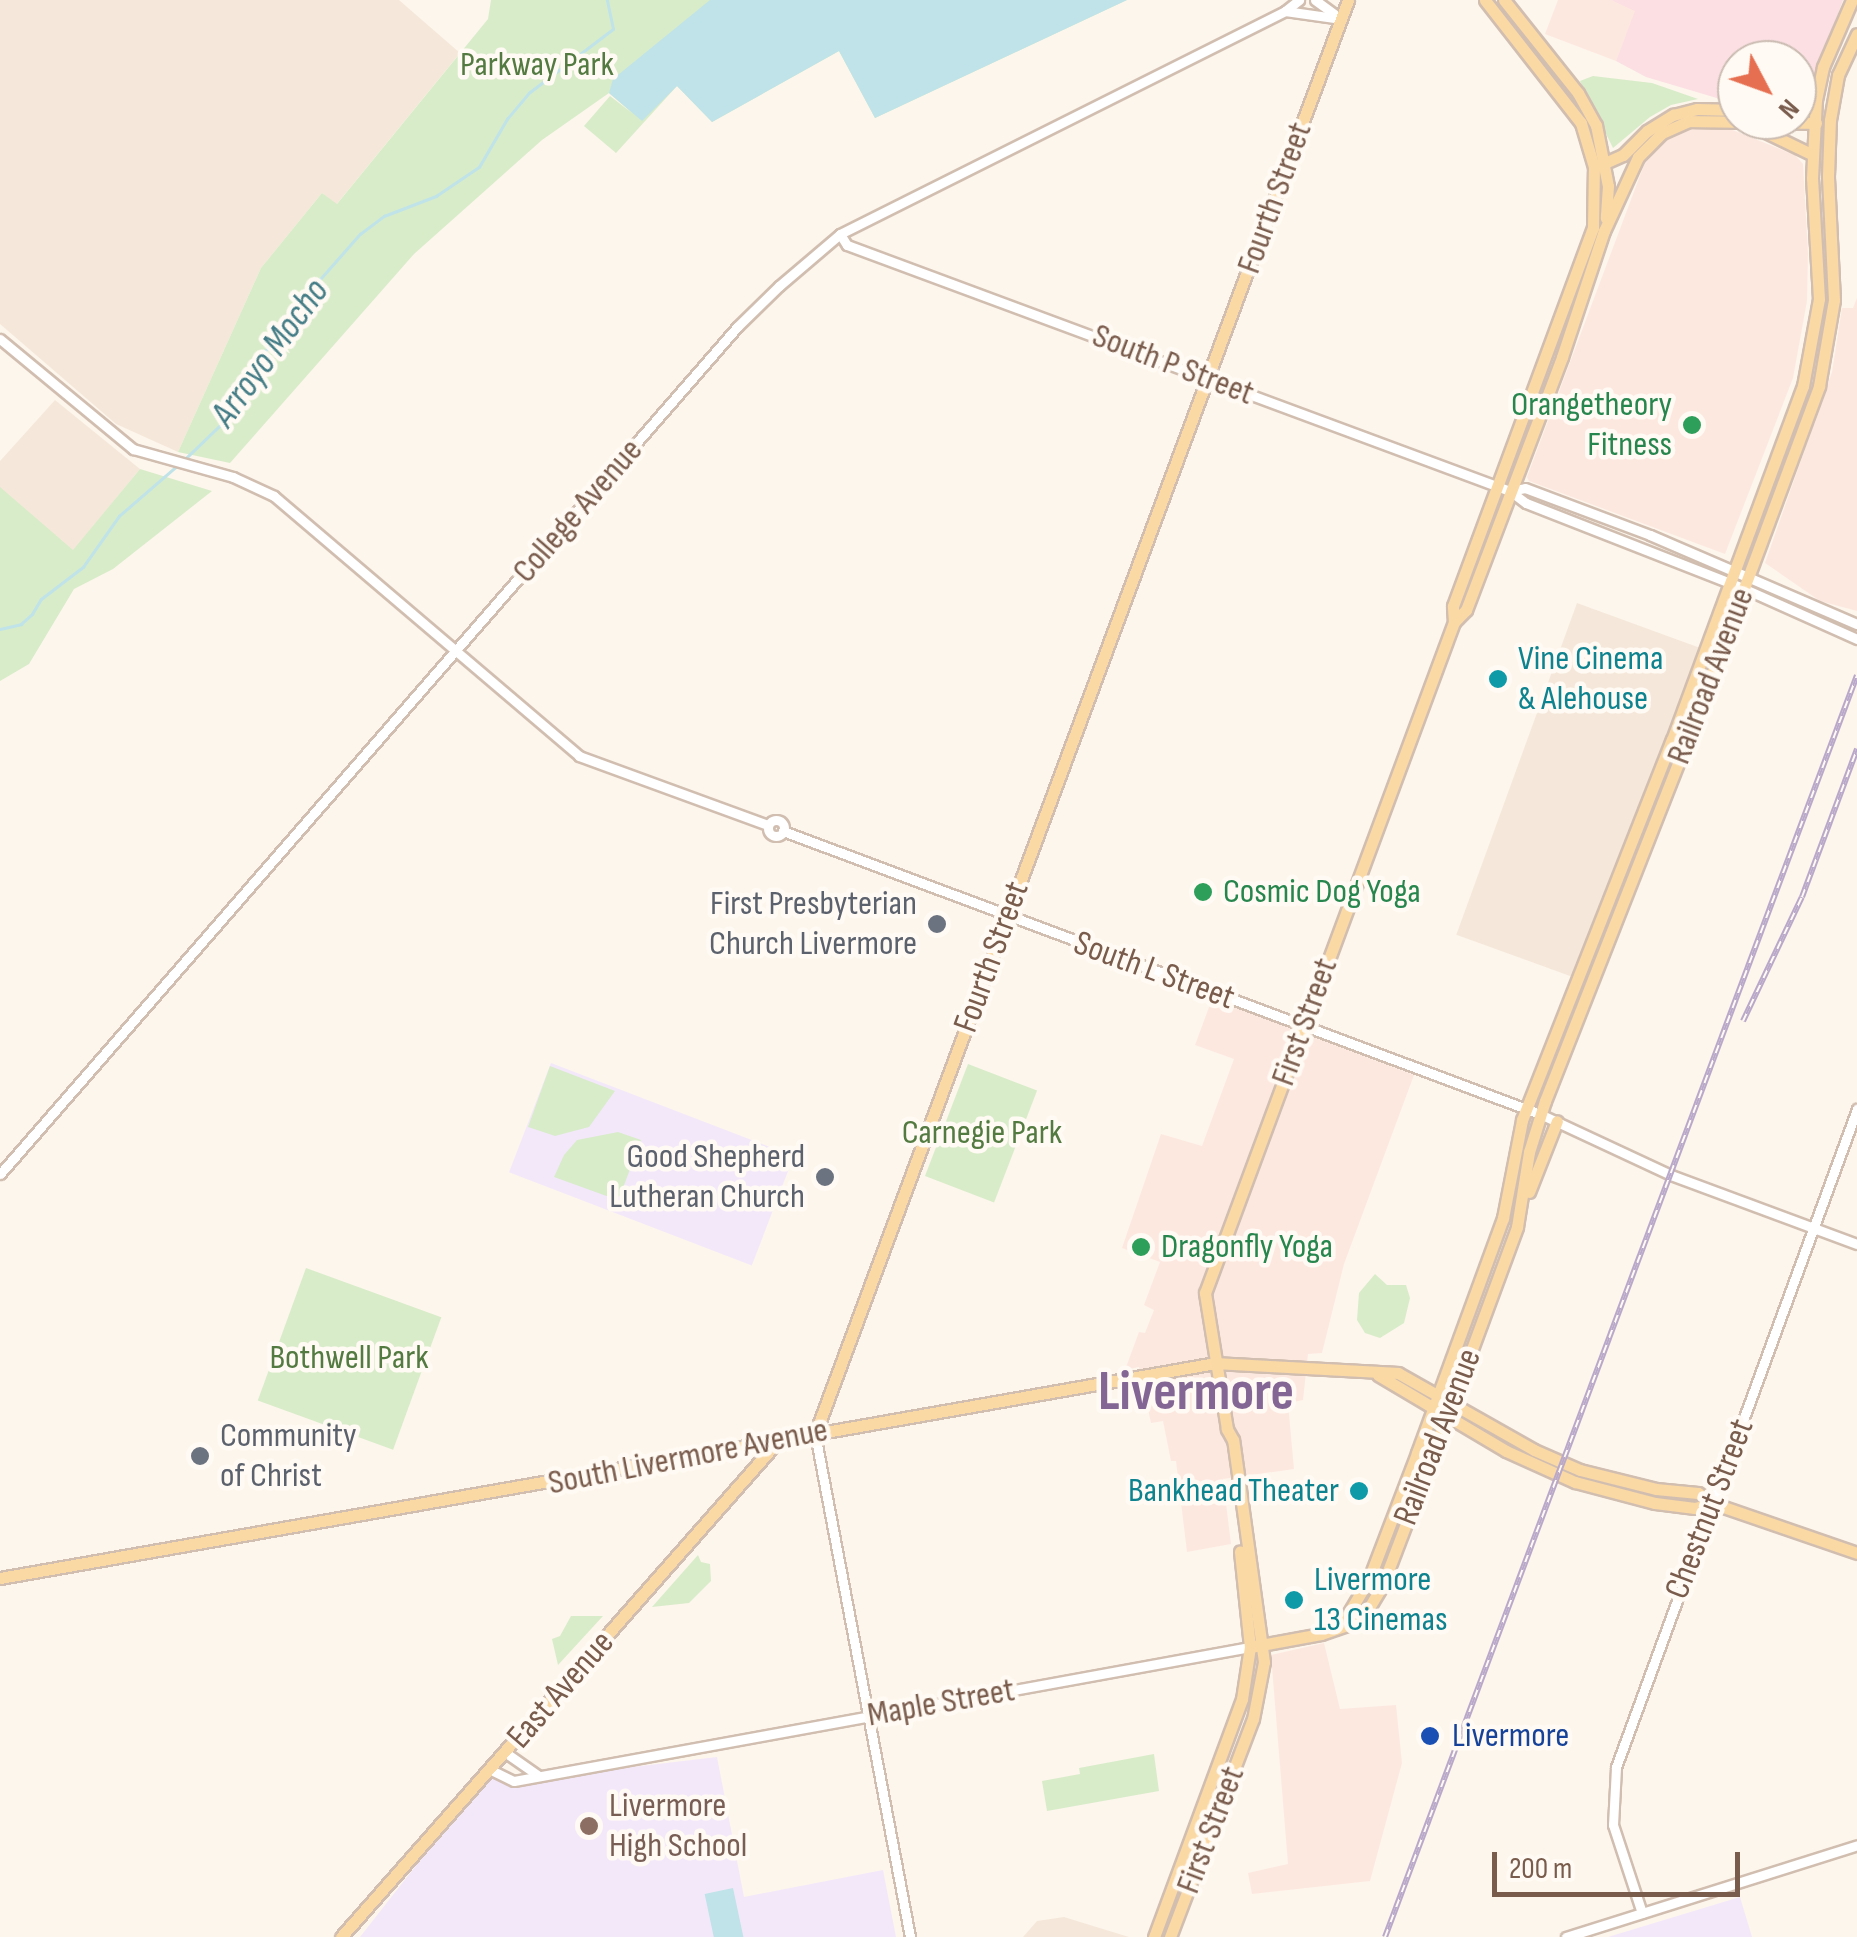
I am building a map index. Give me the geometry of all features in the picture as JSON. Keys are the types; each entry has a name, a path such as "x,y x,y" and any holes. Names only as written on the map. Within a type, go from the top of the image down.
{"main road":[{"name":"Fourth Street","path":"814,1434 1348,0"},
{"path":"1485,0 1570,104 1600,165"},
{"path":"1504,0 1586,105 1600,165"},
{"name":"Railroad Avenue","path":"1817,99 1822,67 1852,0"},
{"name":"Railroad Avenue","path":"1342,1624 1355,1622 1376,1600 1520,1215 1529,1152 1540,1114 1813,404 1829,345 1835,284 1828,176 1830,120 1838,76 1857,34"},
{"path":"1600,165 1623,155 1697,108 1717,109"},
{"path":"1817,118 1830,120"},
{"path":"1668,123 1717,121"},
{"name":"First Street","path":"1504,488 1580,308 1604,230 1638,157 1668,123"},
{"path":"1782,140 1812,155"},
{"name":"Railroad Avenue","path":"1342,1624 1369,1579 1436,1400 1503,1218 1514,1148 1526,1108 1736,570 1803,386 1814,340 1820,278 1813,140"},
{"name":"First Street","path":"1600,165 1604,230"},
{"name":"First Street","path":"1170,1937 1262,1688 1232,1440 1205,1293 1454,622 1466,610 1588,245 1600,165"},
{"path":"1520,1215 1557,1121"},
{"name":"South Livermore Avenue","path":"0,1578 1215,1363 1342,1368 1378,1374 1436,1400 1506,1451 1575,1482 1655,1503 1695,1508 1712,1504 1857,1552"},
{"name":"East Avenue","path":"341,1937 779,1440"},
{"name":"Maple Street","path":"1255,1646 1310,1637 1342,1624"},
{"name":"First Street","path":"1154,1937 1242,1699 1255,1646"}],"street":[{"name":"College Avenue","path":"0,1174 737,327 840,234 1285,11 1299,0"},
{"path":"1315,0 1341,19"},
{"path":"1285,11 1341,19"},
{"name":"South P Street","path":"840,234 848,245 1504,488 1526,503 1730,583 1857,639"},
{"path":"0,339 120,442 159,459 215,473 274,496 456,652"},
{"name":"South P Street","path":"1504,488 1525,488 1736,570 1857,624"},
{"name":"South L Street","path":"456,652 579,756 768,825 778,820 783,831 1526,1108 1671,1175 1857,1244"},
{"name":"Chestnut Street","path":"1642,1913 1613,1825 1616,1767 1857,1109"},
{"path":"814,1434 910,1937"},
{"name":"Maple Street","path":"491,1770 514,1781 1255,1646"},
{"path":"506,1753 539,1776"},
{"path":"1566,1937 1857,1846"}],"shaded area":[{"path":"0,0 399,0 460,53 336,205 322,193 261,268 178,452 116,424 0,324"},
{"path":"1558,0 1611,0 1636,10 1616,61 1545,34"},
{"path":"1611,0 1843,0 1817,70 1817,40 1717,40 1717,98 1646,77 1616,61 1635,11"},
{"path":"1717,127 1717,140 1758,140 1795,155 1803,164 1807,301 1793,378 1725,554 1529,481 1527,477 1644,165 1662,143 1682,131"},
{"path":"1857,298 1857,611 1820,601 1765,563 1832,372 1842,308 1853,308"},
{"path":"55,400 140,469 73,551 0,488 0,461"},
{"path":"1577,603 1701,648 1580,980 1456,935"},
{"path":"1212,999 1414,1075 1344,1264 1322,1353 1308,1354 1303,1400 1288,1403 1294,1469 1223,1479 1231,1544 1187,1552 1176,1461 1171,1461 1163,1421 1151,1423 1139,1367 1125,1370 1139,1332 1145,1333 1154,1310 1144,1305 1160,1262 1122,1248 1161,1134 1202,1146 1234,1059 1195,1045"},
{"path":"551,1063 794,1156 752,1265 509,1172"},
{"path":"1324,1643 1340,1709 1396,1705 1402,1763 1370,1881 1252,1894 1248,1873 1288,1864 1271,1655"},
{"name":"Livermore High School","path":"717,1757 744,1897 883,1870 896,1937 360,1937 491,1770 514,1781"},
{"path":"1740,1897 1752,1937 1608,1937"},
{"path":"1064,1917 1129,1937 1023,1937 1037,1921"}],"green space":[{"name":"Parkway Park","path":"491,0 1127,0 875,118 839,51 712,122 677,86 616,153 584,126 610,96 632,113 609,93 542,140 414,254 230,463 178,452 261,268 322,193 337,204 488,19"},
{"path":"1593,76 1652,83 1698,99 1671,105 1650,117 1613,148 1580,81"},
{"path":"140,469 212,491 113,569 74,589 29,664 0,681 0,487 73,550"},
{"name":"Carnegie Park","path":"968,1064 1037,1091 994,1203 925,1176"},
{"path":"550,1066 615,1091 589,1127 555,1136 528,1127"},
{"path":"618,1132 641,1140 620,1196 612,1198 554,1177 564,1155 577,1140"},
{"name":"Bothwell Park","path":"306,1268 441,1317 393,1450 258,1400"},
{"path":"1375,1274 1387,1285 1406,1285 1410,1298 1404,1323 1380,1338 1365,1333 1357,1320 1359,1293"},
{"path":"698,1555 701,1562 710,1564 711,1581 689,1603 652,1607"},
{"path":"571,1616 603,1616 558,1665 552,1639 560,1636"},
{"path":"1154,1754 1159,1791 1047,1811 1042,1781 1080,1774 1079,1768"}],"water":[{"path":"710,0 1127,0 875,118 839,51 712,122 677,86 642,121 609,93 613,79"},
{"path":"733,1888 743,1937 714,1937 705,1894"}],"waterway":[{"name":"Arroyo Mocho","path":"185,459 238,408 254,368 292,311 360,234 384,216 436,196 479,167 507,119 530,92 613,29 607,0"},
{"name":"Arroyo Mocho","path":"0,629 21,624 41,599 83,567 119,516 179,464"}],"railway":[{"path":"1385,1937 1857,675"},
{"path":"1743,1021 1802,897 1857,749"}],"place":[{"name":"Orangetheory Fitness","path":"1692,425"},
{"name":"Vine Cinema & Alehouse","path":"1498,679"},
{"name":"Cosmic Dog Yoga","path":"1203,892"},
{"name":"First Presbyterian Church Livermore","path":"937,924"},
{"name":"Good Shepherd Lutheran Church","path":"825,1177"},
{"name":"Dragonfly Yoga","path":"1141,1247"},
{"name":"Community of Christ","path":"200,1456"},
{"name":"Bankhead Theater","path":"1359,1491"},
{"name":"Livermore 13 Cinemas","path":"1294,1600"},
{"name":"Livermore","path":"1430,1736"},
{"name":"Livermore High School","path":"589,1826"}],"district":[{"name":"Livermore","path":"1196,1393"}]}
